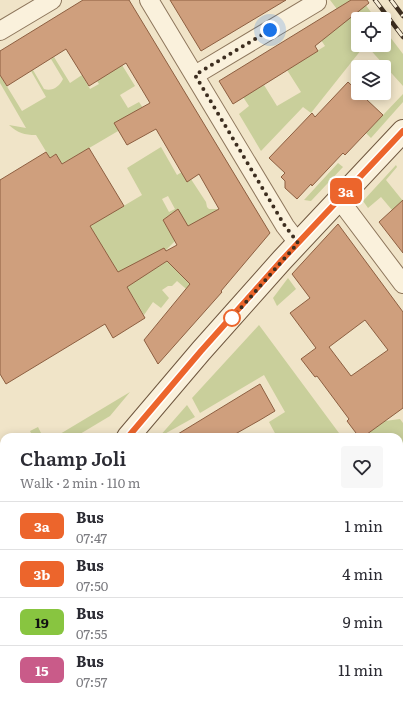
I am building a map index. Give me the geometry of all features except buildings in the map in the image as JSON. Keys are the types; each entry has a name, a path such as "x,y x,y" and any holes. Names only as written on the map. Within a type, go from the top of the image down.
{"main road":[{"path":"131,433 201,351 298,243 403,131"}],"street":[{"path":"1,29 52,0"},
{"path":"149,0 285,226 298,243"},
{"path":"195,75 317,2"},
{"path":"339,199 403,284"}],"green space":[{"path":"330,0 362,0 371,12 351,12 351,52 359,52 353,60 351,60 351,63 311,113 303,107 261,151 239,114 249,106 243,97 264,85 277,106 301,92 287,70 325,46 319,37 346,21"},
{"path":"391,38 403,54 403,86 391,73 391,60 380,60 372,52 391,52"},
{"path":"54,57 70,83 82,75 90,89 99,84 97,81 122,65 135,86 120,95 128,108 139,102 147,114 62,164 56,154 50,158 36,135 21,133 9,125 26,128 0,83 0,75 22,111 46,97 31,71 33,70 44,89 53,89 62,82 63,79 51,59"},
{"path":"403,94 403,102 371,138 366,133"},
{"path":"161,147 177,175 185,170 206,202 207,207 209,209 219,209 209,215 185,238 174,212 163,220 175,241 161,255 145,264 142,259 138,262 147,274 167,261 209,304 207,307 177,281 172,286 168,286 162,290 169,298 161,308 153,302 144,315 90,226 142,195 127,168","holes":["168,196 175,209 169,212 162,199"]},
{"path":"338,163 343,167 311,201 304,200"},
{"path":"396,165 397,167 386,180 403,201 392,210 381,197 368,208 363,201"},
{"path":"288,278 296,289 277,306 273,298"},
{"path":"259,325 339,433 275,433 269,422 285,412 264,375 200,413 192,398"},
{"path":"130,392 110,416 82,433 62,433"},
{"path":"187,405 195,417 166,433 162,433"},
{"path":"400,419 403,423 403,433 368,433 385,421"},
{"path":"38,427 41,433 31,433 30,431"}],"railway":[{"path":"375,0 403,37"},
{"path":"391,0 403,16"}],"bus line":[{"name":"3a","path":"131,433 282,260 403,131"}],"route":[{"path":"232,318 298,243 285,226 195,75 270,30"}]}
